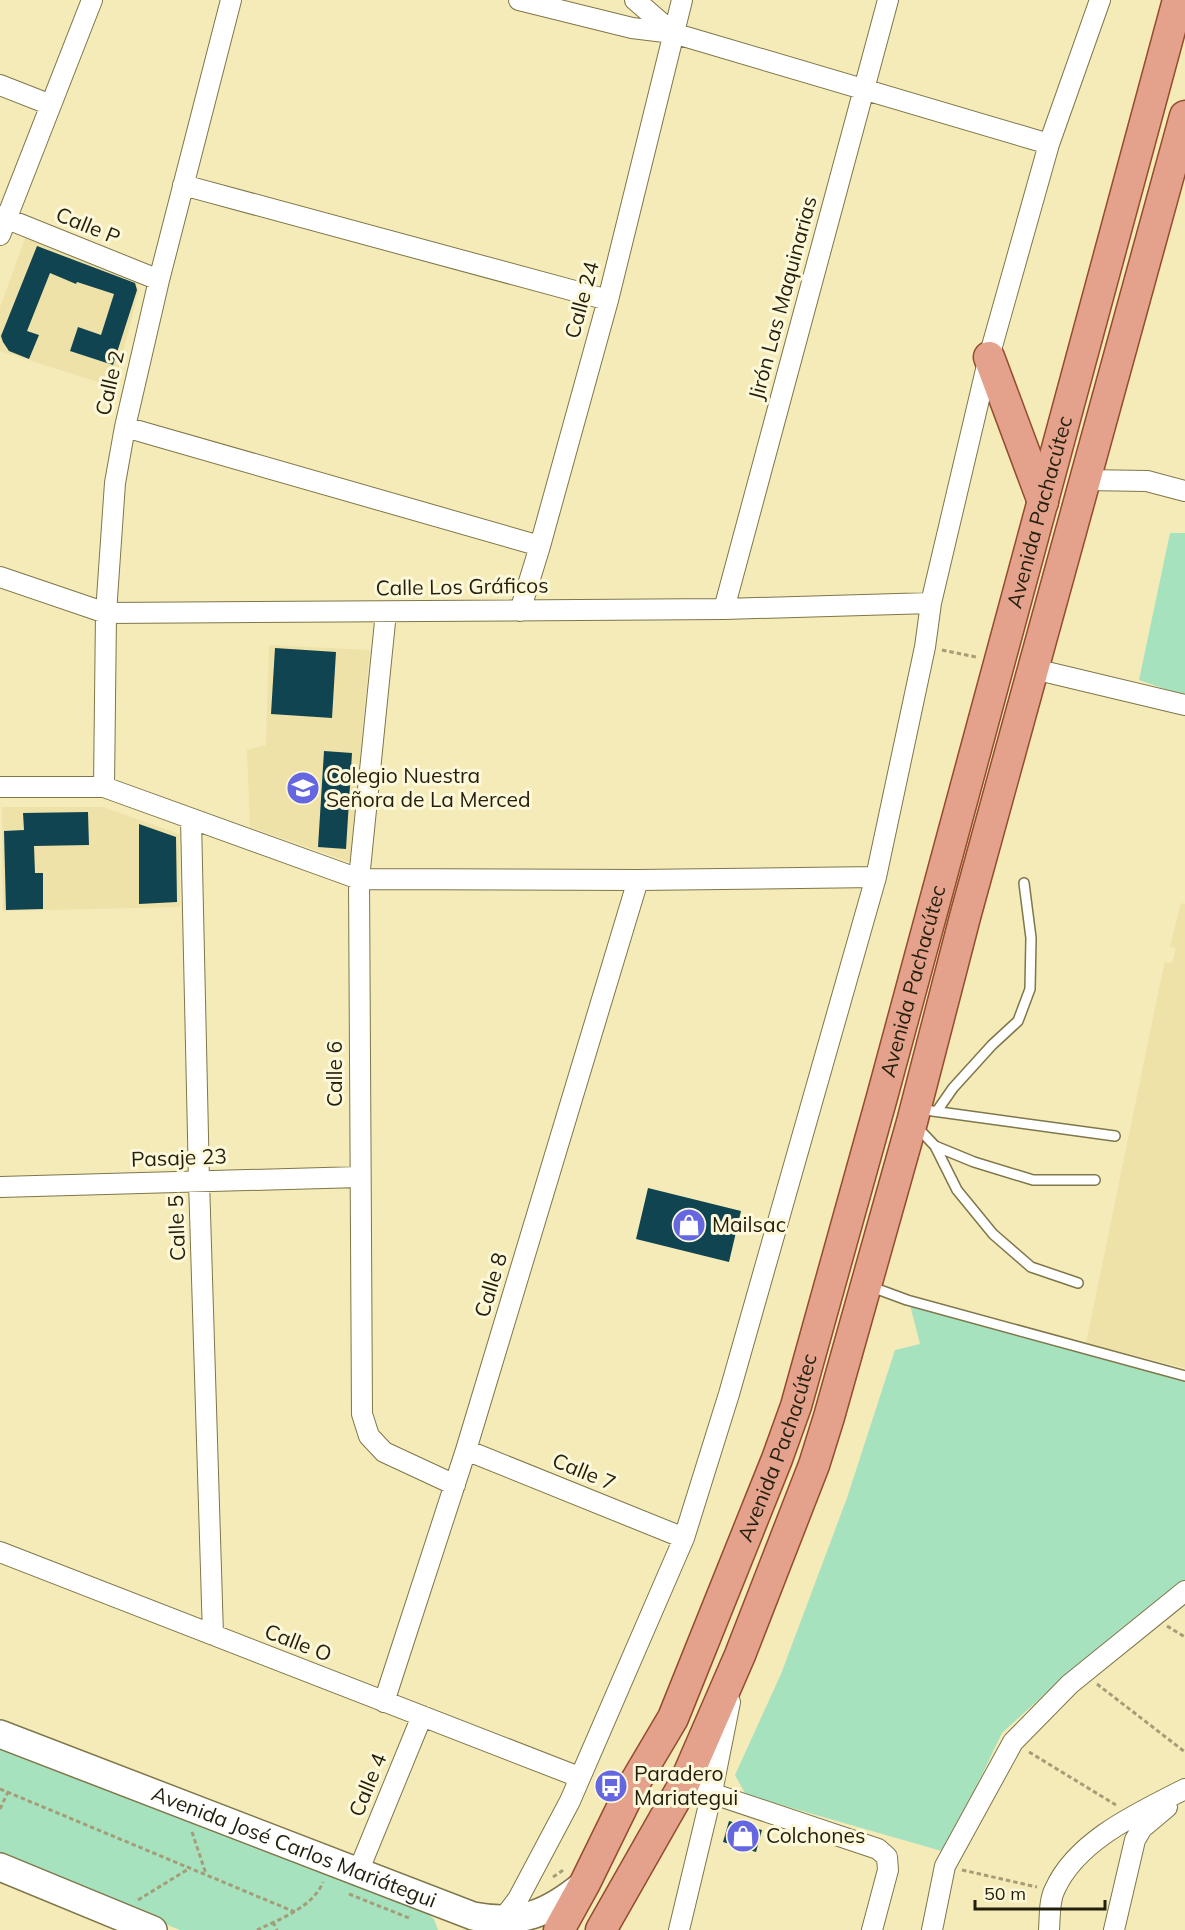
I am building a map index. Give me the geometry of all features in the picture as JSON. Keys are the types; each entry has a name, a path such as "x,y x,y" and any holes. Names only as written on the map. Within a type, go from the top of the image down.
{"main road":[{"name":"Avenida Pachacútec","path":"559,1930 632,1789 673,1718 796,1406 879,1108 1178,0"},
{"name":"Avenida Pachacútec","path":"601,1930 698,1788 740,1655 829,1418 867,1285 922,1114 965,916 1185,116"},
{"path":"989,357 1043,502"},
{"path":"723,1595 757,1611"}],"street":[{"path":"2,219 46,103 80,0"},
{"path":"46,103 92,0"},
{"name":"Calle 2","path":"104,787 106,613 115,483 124,427 231,0"},
{"path":"519,0 632,28 673,33 1049,144"},
{"path":"635,0 673,33"},
{"name":"Calle 24","path":"520,611 608,300 682,0"},
{"name":"Jirón Las Maquinarias","path":"724,609 888,0"},
{"path":"502,1920 518,1899 579,1778 684,1538 733,1382 876,877 925,647 930,603 989,357 1049,144 1100,0"},
{"path":"0,85 46,103"},
{"path":"183,185 608,300"},
{"name":"Calle P","path":"2,219 159,280"},
{"path":"124,427 540,546"},
{"path":"1085,480 1147,481 1185,491"},
{"name":"Calle Los Gráficos","path":"0,578 106,613 724,609 930,603"},
{"name":"Calle 6","path":"386,612 359,879 362,1414 369,1436 384,1452 454,1485"},
{"path":"1034,669 1185,705"},
{"path":"0,787 104,787 359,879 638,880 876,877"},
{"name":"Calle 5","path":"191,820 213,1635"},
{"name":"Calle 8","path":"384,1702 466,1450 638,880"},
{"name":"Pasaje 23","path":"0,1187 359,1177"},
{"name":"Calle 7","path":"466,1450 684,1538"},
{"name":"Calle O","path":"0,1552 579,1778"},
{"path":"932,1930 945,1866 1012,1742 1084,1673 1185,1592"},
{"name":"Calle 4","path":"358,1872 422,1716"},
{"name":"Avenida José Carlos Mariátegui","path":"0,1734 473,1916 502,1920 530,1916 549,1908 585,1883"},
{"path":"682,1929 698,1788 878,1849 887,1857 888,1870 872,1930"},
{"path":"1049,1930 1054,1891 1068,1868 1091,1845 1133,1816 1185,1790"},
{"path":"1114,1930 1135,1840 1142,1828 1185,1790"},
{"path":"0,1867 153,1930"}],"lane":[{"path":"922,1114 1018,1022 1030,989 1031,938 1024,883"},
{"path":"922,1114 1115,1136"},
{"path":"922,1114 957,1190 993,1234 1031,1267 1078,1283"},
{"path":"935,1146 974,1162 1033,1179 1095,1180"},
{"path":"867,1285 907,1300 1185,1376"}],"path":[{"path":"925,647 986,658"},
{"path":"1084,1673 1185,1752"},
{"path":"1012,1742 1133,1816"},
{"path":"0,1789 295,1912"},
{"path":"0,1809 8,1792"},
{"path":"192,1808 187,1823 206,1875"},
{"path":"257,1930 295,1912 320,1890 330,1861"},
{"path":"945,1866 1054,1891"},
{"path":"128,1920 135,1902 190,1868"},
{"path":"273,1922 277,1930"}],"shaded area":[{"path":"26,236 136,279 139,290 114,387 0,351 0,307"},
{"name":"Colegio Nuestra Señora de La Merced","path":"269,645 370,650 350,862 250,827 247,750 266,745"},
{"path":"2,807 103,807 179,834 180,907 3,911"},
{"path":"1181,903 1185,904 1185,1368 1086,1343 1165,962 1172,963 1176,948 1170,947"}],"green space":[{"path":"1170,533 1185,533 1185,696 1139,680"},
{"path":"910,1305 1185,1371 1185,1580 1072,1669 1002,1733 945,1852 746,1795 735,1775 781,1674 847,1498 895,1350 920,1344"},
{"path":"0,1745 423,1909 434,1919 438,1930 180,1930 0,1858"}],"building":[{"path":"37,246 135,283 137,290 113,365 70,351 78,327 101,335 114,294 77,282 76,284 50,273 27,331 39,335 29,359 9,351 3,342 1,336"},
{"path":"275,648 336,652 332,718 271,714"},
{"path":"324,751 352,753 346,849 318,847"},
{"path":"88,812 89,845 34,846 35,873 43,873 43,909 6,910 4,831 24,830 23,813"},
{"path":"139,824 176,837 177,902 139,904"},
{"name":"Mailsac","path":"648,1188 741,1211 729,1262 636,1239"},
{"name":"Colchones","path":"729,1821 762,1830 756,1852 723,1842"}],"place":[{"name":"Colegio Nuestra Señora de La Merced","path":"303,788"},
{"name":"Mailsac","path":"689,1225"},
{"name":"Paradero Mariategui","path":"611,1786"},
{"name":"Colchones","path":"743,1836"}]}
